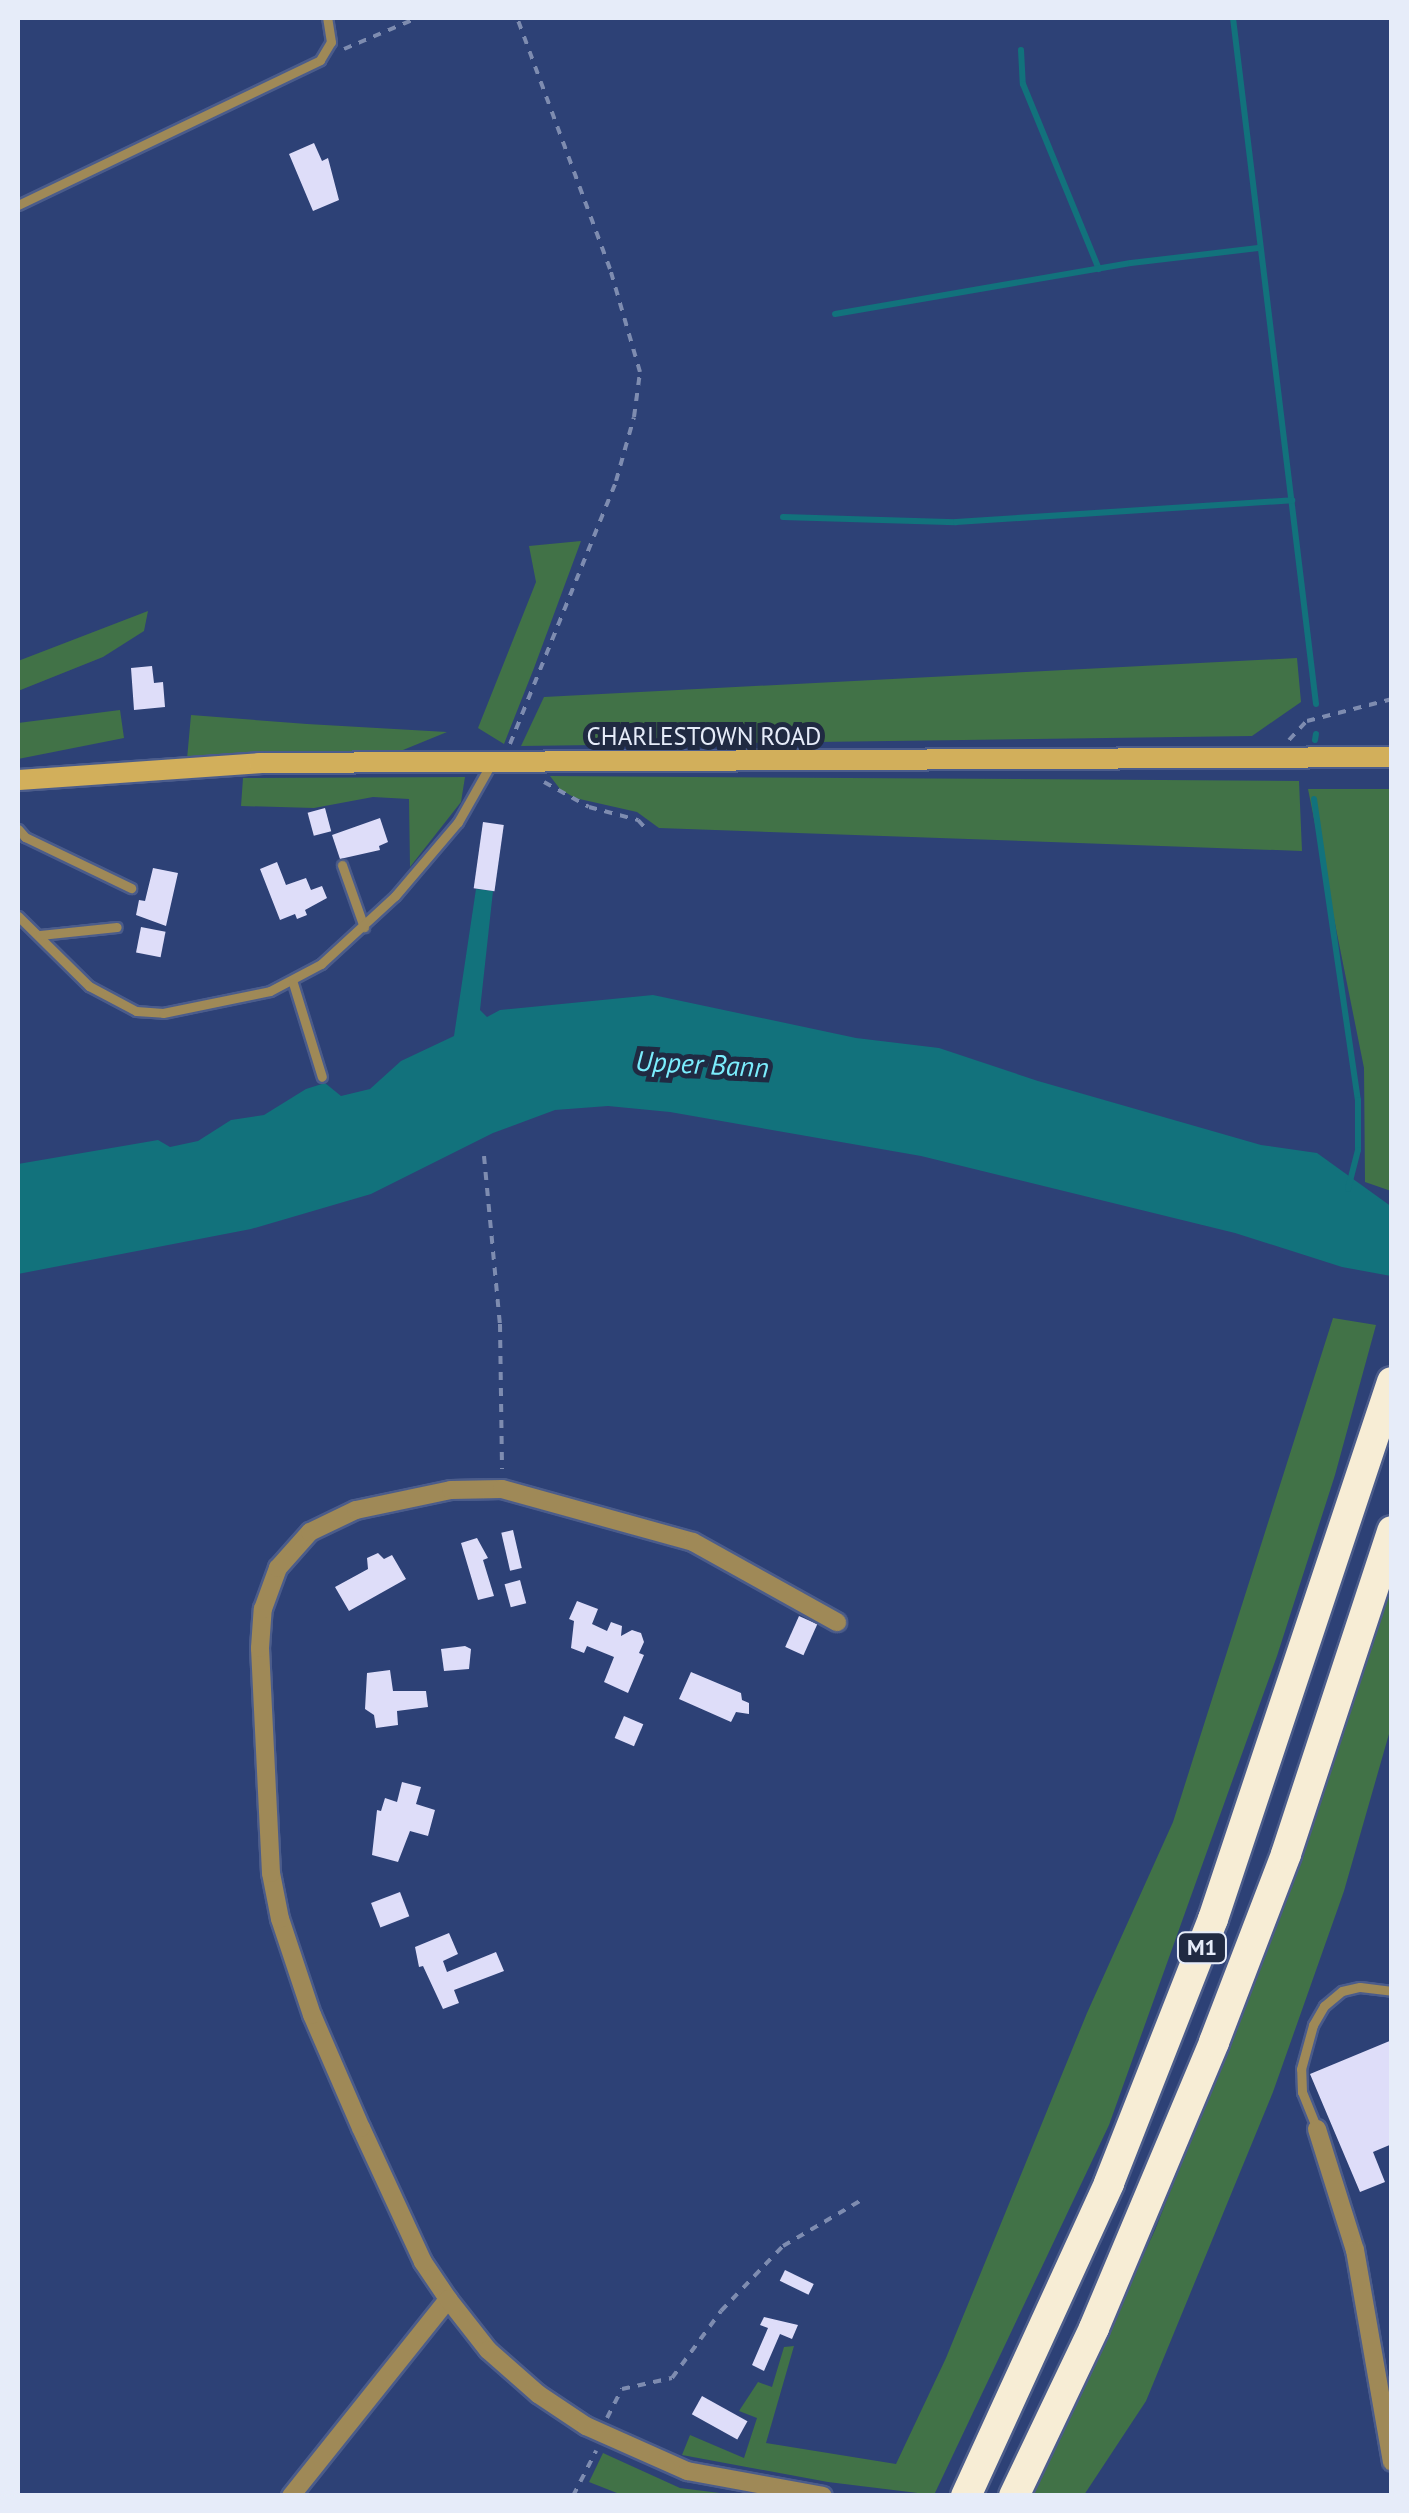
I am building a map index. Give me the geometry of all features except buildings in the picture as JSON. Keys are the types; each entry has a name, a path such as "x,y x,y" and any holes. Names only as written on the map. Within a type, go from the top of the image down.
{"highway":[{"name":"M1","path":"966,2496 1108,2183 1213,1919 1392,1382"},
{"name":"M1","path":"1014,2496 1094,2328 1220,2025 1286,1854 1392,1531"}],"main road":[{"name":"CHARLESTOWN ROAD","path":"18,780 259,763 1392,758"}],"street":[{"path":"823,2496 687,2471 603,2435 538,2394 488,2350 423,2262 312,2015 280,1919 271,1873 260,1648 268,1590 294,1546 310,1532 356,1510 461,1488 502,1489 693,1542 837,1622"},
{"path":"1316,2129 1355,2250 1392,2462"},
{"path":"291,2496 448,2299"}],"lane":[{"path":"18,205 328,53 331,42 326,18"},
{"path":"18,916 88,986 136,1011 163,1013 211,1005 293,983 364,926 458,822 497,762"},
{"path":"18,830 25,838 130,888"},
{"path":"342,864 364,926"},
{"path":"40,935 117,927"},
{"path":"293,983 322,1077"},
{"path":"1316,2129 1302,2092 1300,2069 1313,2025 1324,2006 1342,1991 1360,1987 1392,1991"}],"path":[{"path":"328,53 417,18"},
{"path":"497,762 616,481 634,417 640,372 610,269 517,18"},
{"path":"1286,758 1290,735 1307,721 1392,698"},
{"path":"526,762 540,780 566,797 638,820 646,829"},
{"path":"484,1156 500,1324 502,1489"},
{"path":"574,2496 618,2393 630,2385 653,2385 672,2378 760,2267 783,2246 860,2201"}],"shaded area":[{"path":"581,541 504,744 478,728 536,582 529,546"},
{"path":"148,611 144,631 103,657 18,691 18,661"},
{"path":"1297,658 1301,702 1252,736 521,746 544,697"},
{"path":"120,710 124,738 18,759 18,723"},
{"path":"191,715 447,732 403,750 187,759"},
{"path":"550,776 1299,781 1302,851 659,828 637,812 575,798 560,789"},
{"path":"465,777 461,802 410,867 409,799 373,797 314,808 241,806 243,778"},
{"path":"1308,789 1391,789 1391,1191 1365,1182 1364,1068"},
{"path":"1333,1318 1376,1325 1335,1475 1277,1656 1109,2125 934,2495 828,2482 682,2455 690,2435 744,2458 757,2418 739,2411 758,2382 772,2387 784,2347 794,2346 766,2443 896,2464 946,2358 1087,2013 1173,1822"},
{"path":"1391,1586 1391,1727 1344,1891 1273,2092 1146,2401 1084,2495 1030,2496 1155,2230 1260,1962"},
{"path":"603,2453 680,2488 736,2495 622,2495 589,2482"}],"water":[{"name":"Upper Bann","path":"476,889 493,891 480,1010 487,1017 500,1010 653,995 856,1038 939,1048 1038,1081 1261,1145 1317,1153 1392,1207 1391,1276 1342,1267 1235,1233 921,1156 670,1112 608,1106 555,1110 493,1133 371,1194 251,1229 18,1274 18,1164 158,1140 170,1147 198,1141 231,1120 264,1115 306,1089 325,1083 341,1096 370,1089 401,1061 454,1036"}],"waterway":[{"path":"1233,18 1316,704"},
{"path":"1021,50 1023,84 1099,269"},
{"path":"835,314 1131,263 1258,248"},
{"path":"783,517 956,522 1292,500"},
{"path":"1315,740 1316,734"},
{"path":"1314,799 1358,1100 1358,1150 1348,1189"}]}
